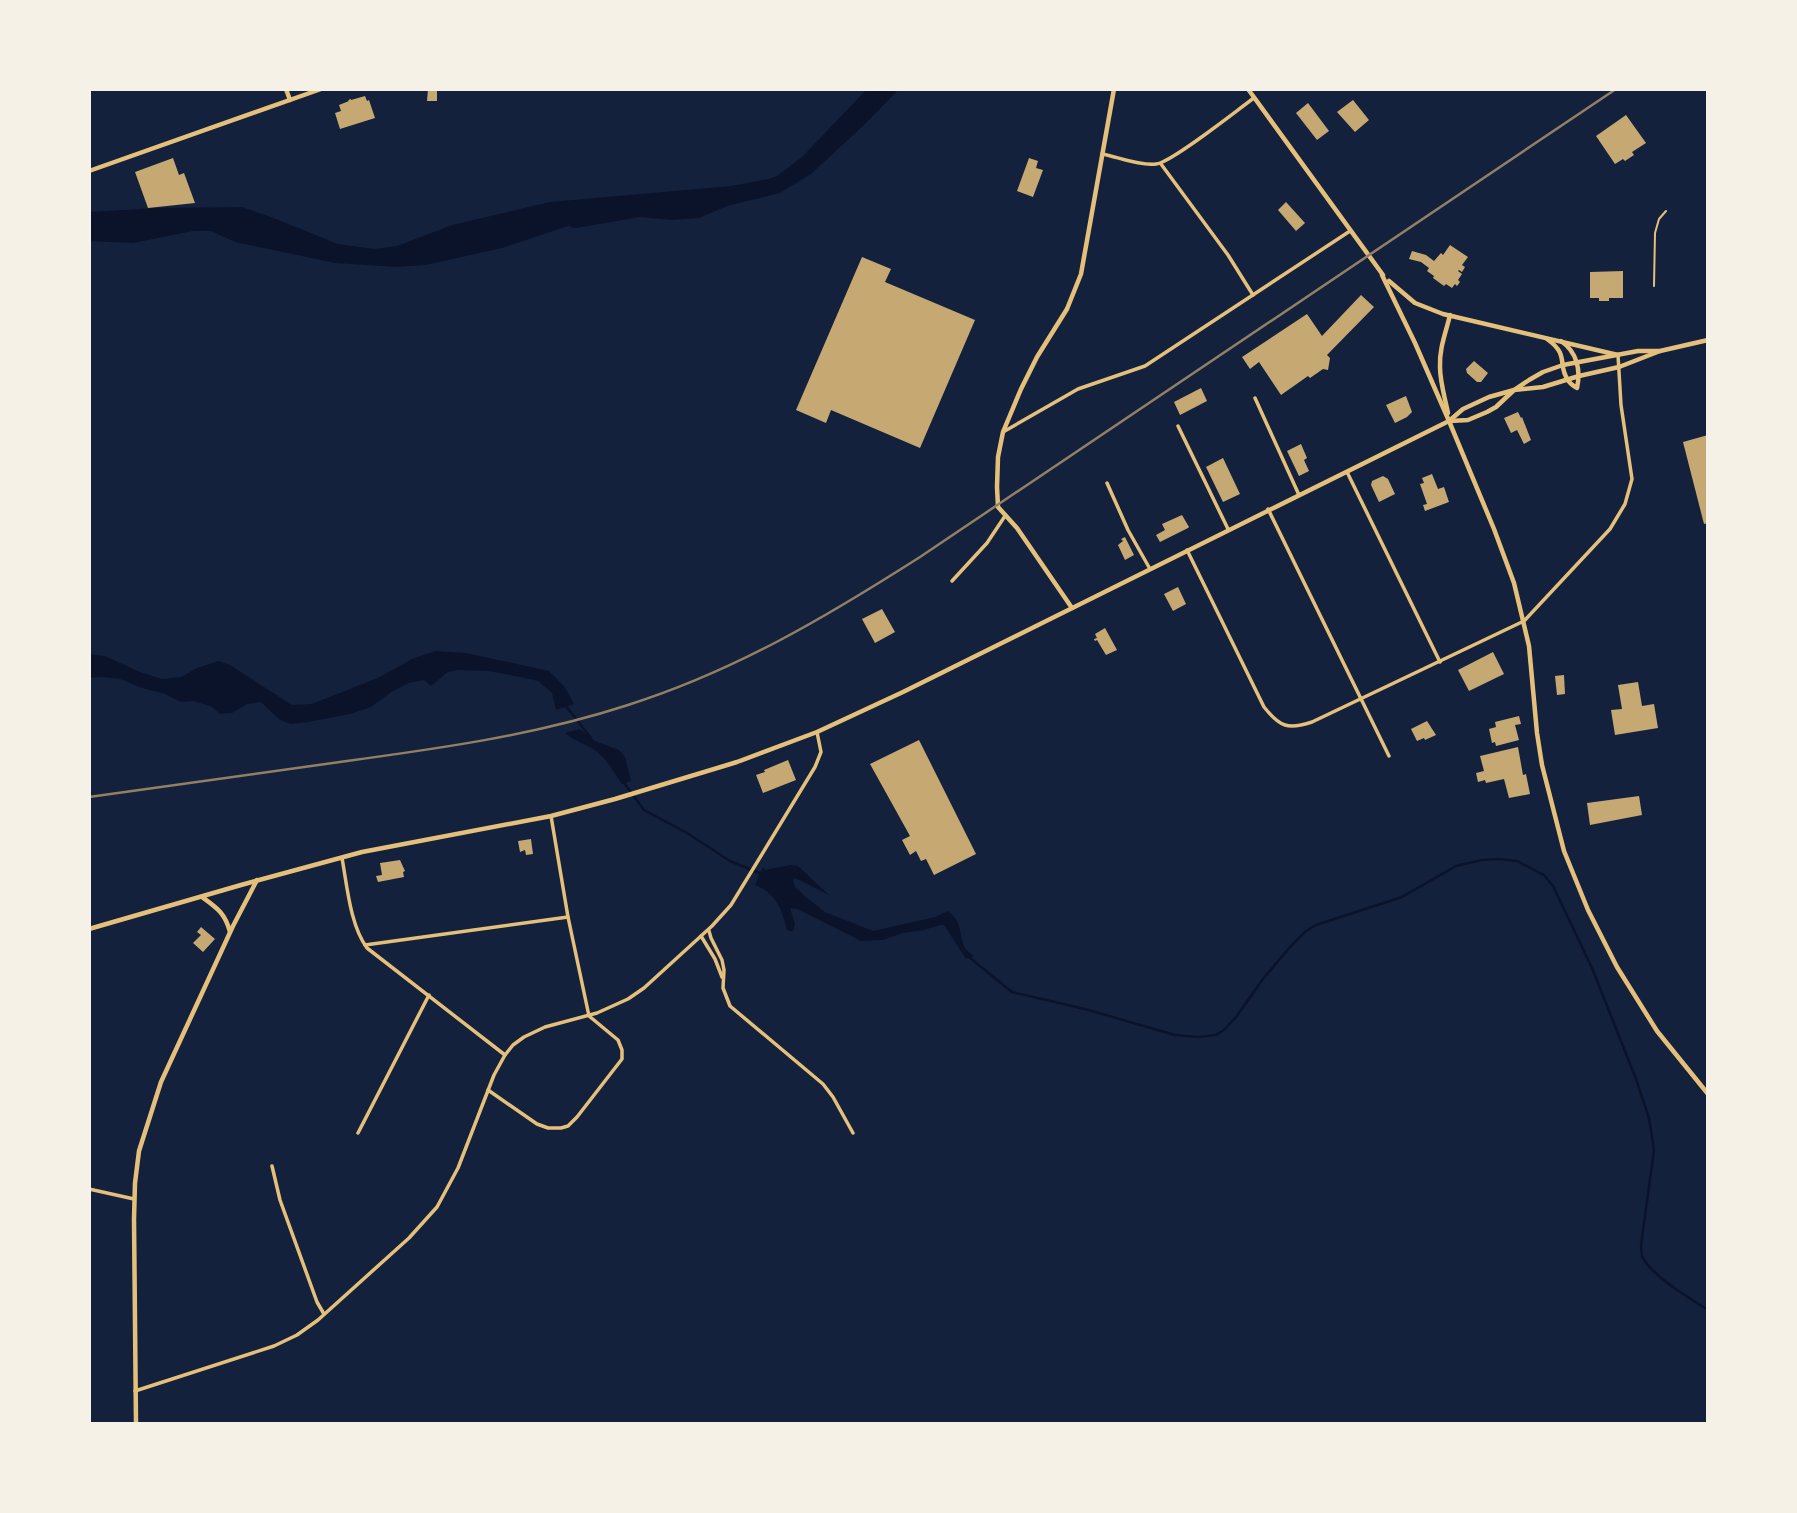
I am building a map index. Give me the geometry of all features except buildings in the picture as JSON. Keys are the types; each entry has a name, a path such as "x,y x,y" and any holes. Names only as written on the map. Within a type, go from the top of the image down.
{"main road":[{"path":"286,89 290,100"},
{"path":"89,171 321,89"},
{"path":"1072,608 1017,528 997,504 998,457 1003,432 1031,368 1067,309 1077,287 1087,247 1114,89"},
{"path":"1248,89 1382,275 1415,303 1450,315 1618,355"},
{"path":"1382,275 1449,421 1518,593 1529,646 1542,765 1564,851 1588,910 1623,977 1657,1031 1708,1094"},
{"path":"1449,421 1440,366 1450,315"},
{"path":"1546,339 1556,345 1566,379 1577,388 1579,376 1572,351 1559,340"},
{"path":"89,929 362,852 551,816 642,792 737,762 817,732 903,692 1449,421 1485,399 1619,367 1660,351 1708,340"},
{"path":"1449,421 1468,420 1487,412 1534,377 1563,365 1638,351 1660,351"},
{"path":"136,1424 134,1199 139,1151 156,1094 257,880"},
{"path":"201,896 220,911 227,921 230,933"}],"street":[{"path":"1102,154 1147,164 1161,164 1254,98"},
{"path":"1161,164 1228,255 1253,295"},
{"path":"1003,432 1078,389 1145,366 1350,231"},
{"path":"1187,550 1264,706 1273,719 1286,727 1312,722 1524,621 1610,529 1622,512 1632,474 1621,405 1618,355"},
{"path":"1255,398 1299,495"},
{"path":"1178,426 1228,530"},
{"path":"1346,470 1440,662"},
{"path":"1107,483 1150,570"},
{"path":"1268,509 1389,756"},
{"path":"952,581 987,543 1005,516"},
{"path":"135,1391 282,1343 306,1329 409,1238 437,1207 461,1161 494,1075 505,1055 518,1041 552,1025 612,1007 636,994 726,912 820,757 817,732"},
{"path":"488,1090 544,1127 558,1129 571,1123 622,1059 618,1040 589,1016 568,917 551,816"},
{"path":"342,858 354,921 364,945 505,1055"},
{"path":"364,945 568,917"},
{"path":"709,929 709,935 724,965 724,993 730,1006 823,1084 853,1133"},
{"path":"701,936 715,958 723,979"},
{"path":"358,1133 429,995"},
{"path":"272,1166 280,1200 317,1302 324,1314"},
{"path":"89,1189 134,1199"}],"lane":[{"path":"1654,286 1655,233 1659,219 1666,211"}],"water":[{"path":"867,89 899,89 811,174 780,193 727,206 699,218 672,220 640,217 622,211 597,215 502,248 426,265 396,267 335,263 235,242 211,231 193,231 133,243 89,241 89,212 242,207 338,244 374,249 397,246 452,225 550,202 731,186 768,179 777,176 802,157"},
{"path":"435,651 466,653 549,671 564,686 574,704 556,710 552,693 538,681 488,671 458,670 448,672 431,686 424,680 409,683 371,707 350,714 291,724 280,720 261,702 247,704 232,713 220,714 212,707 194,701 181,702 120,679 89,678 89,654 105,656 162,679 181,677 218,661 230,665 292,705 312,704 380,677 412,659"},
{"path":"580,729 595,741 619,750 625,757 631,781 622,784 600,754 565,733"},
{"path":"798,866 829,895 795,878 795,887 807,898 825,912 873,931 935,917 948,911 959,925 965,948 974,956 966,959 944,925 883,940 861,941 790,908 795,924 793,932 787,930 773,897 755,885 763,867 765,870"}],"waterway":[{"path":"575,221 645,209"},
{"path":"565,705 591,738"},
{"path":"622,780 644,810 687,833 730,861 762,874"},
{"path":"969,957 1012,992 1085,1009 1175,1035 1216,1035 1236,1017 1290,947 1316,925 1402,897 1456,866 1482,860 1517,861 1544,875 1553,886 1592,968 1649,1118 1654,1150 1641,1245 1642,1256 1662,1279 1708,1310"}],"railway":[{"path":"89,797 418,751 559,725 628,705 743,659 850,601 920,557 1616,89"}]}
